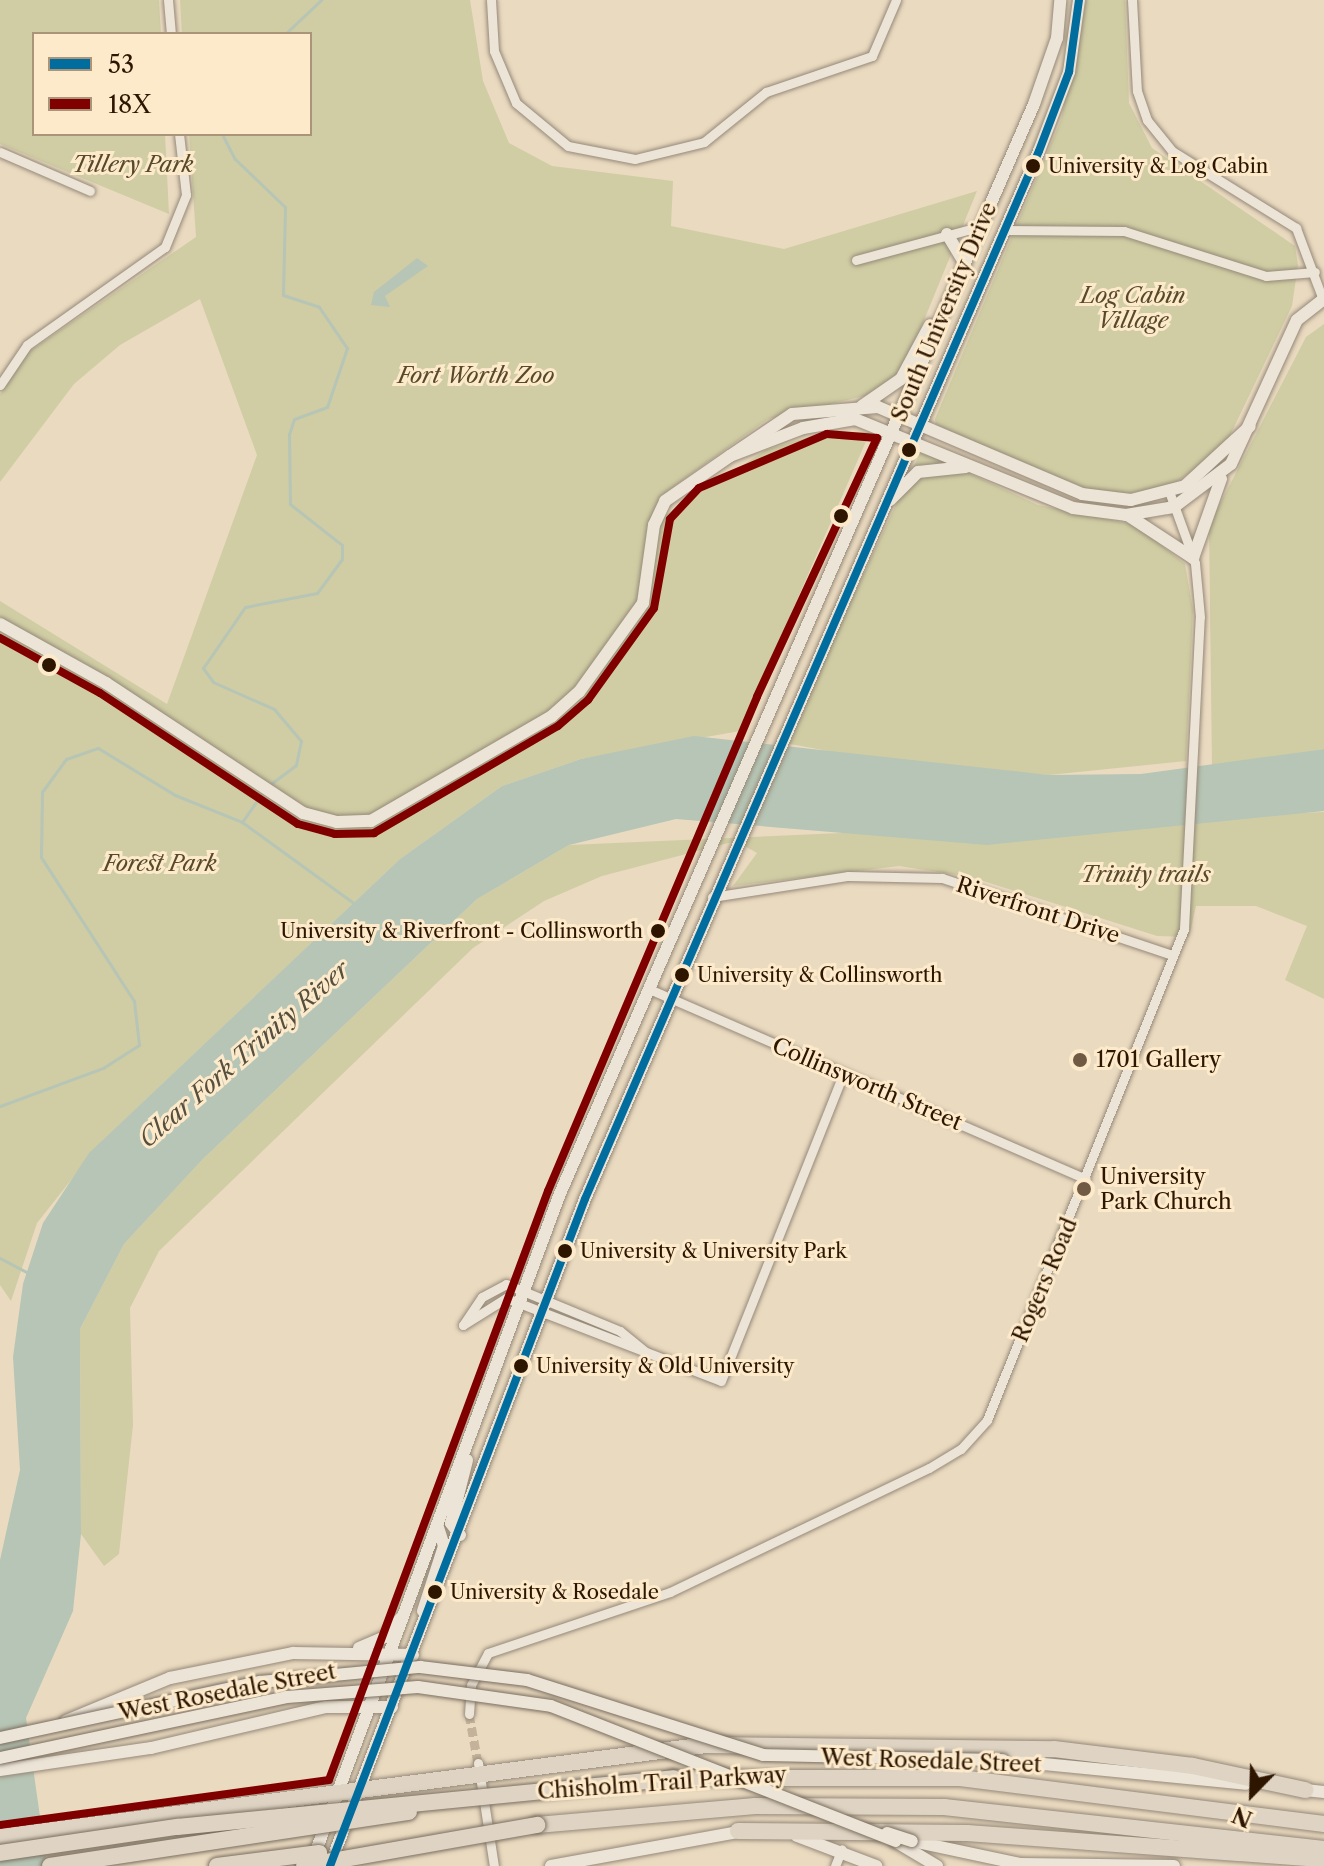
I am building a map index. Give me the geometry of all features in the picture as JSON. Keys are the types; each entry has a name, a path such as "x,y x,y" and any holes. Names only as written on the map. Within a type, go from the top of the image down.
{"highway":[{"path":"0,1837 361,1788 478,1768 706,1745 912,1744 1105,1754 1305,1790"},
{"name":"Chisholm Trail Parkway","path":"0,1853 207,1824 462,1802 674,1778 960,1778 1324,1824"},
{"path":"50,1866 462,1802"},
{"name":"Chisholm Trail Parkway","path":"304,1866 428,1840 675,1811 944,1807 1324,1849"},
{"path":"738,1831 967,1833 1324,1859"},
{"path":"217,1866 428,1840"}],"main road":[{"name":"South University Drive","path":"310,1866 413,1598 524,1287 768,702 894,430 1049,68 1060,0"},
{"name":"South University Drive","path":"330,1866 460,1535 546,1297 712,897 914,439 1069,72 1079,0"},
{"path":"947,234 965,264"},
{"path":"862,406 910,368 954,290"},
{"path":"1126,515 1193,558 1226,469 1250,426 1297,320 1323,299"},
{"path":"0,624 252,775 312,816 371,821 552,716 579,692 643,603 654,525 665,501 792,414 862,406 900,415 1082,494 1131,500 1169,491 1200,476 1250,426"},
{"path":"730,456 832,420 894,430 1073,508 1126,515 1174,507 1226,469"},
{"path":"880,512 930,467 956,464 1000,476"},
{"path":"705,849 698,880 701,893 712,897"},
{"path":"460,1535 451,1523 466,1453"},
{"path":"427,1621 423,1612 444,1546 438,1527"},
{"path":"356,1650 385,1637 413,1598"},
{"path":"51,1726 170,1678 293,1653 356,1650 413,1655"},
{"name":"West Rosedale Street","path":"0,1738 345,1669 456,1668 573,1692 752,1753 1003,1760 1305,1790"},
{"name":"West Rosedale Street","path":"0,1758 287,1697 418,1687 551,1706 861,1824 937,1866"},
{"path":"0,1770 215,1734 253,1719 372,1706 392,1707"},
{"path":"1305,1790 1324,1792"},
{"path":"861,1824 912,1841 1020,1864 1174,1866"},
{"path":"551,1866 738,1831 796,1835 842,1849 876,1866"}],"street":[{"path":"168,0 171,32"},
{"path":"491,0 500,70 531,118 590,153 635,159 688,148 766,92 872,56 896,0"},
{"path":"1132,0 1137,91 1147,120 1172,151 1296,228 1323,299"},
{"path":"0,385 27,345 165,247 186,195 179,136"},
{"path":"0,152 90,191"},
{"path":"856,260 982,226"},
{"path":"1004,230 1124,231 1266,276 1315,272"},
{"name":"Rogers Road","path":"469,1714 471,1685 488,1653 670,1592 961,1449 987,1420 1184,929 1190,862 1200,617 1193,558 1169,491"},
{"name":"Riverfront Drive","path":"712,897 861,875 942,878 1172,955"},
{"name":"Collinsworth Street","path":"649,989 1085,1179"},
{"path":"647,1353 620,1331 524,1287 494,1285 463,1325 501,1299 721,1381 843,1074"},
{"path":"478,1768 494,1866"},
{"path":"835,1866 842,1849"}],"green space":[{"name":"Tillery Park","path":"0,0 159,0 161,32 32,32 32,136 165,136 169,214 0,144"},
{"path":"180,0 470,0 483,81 509,143 552,166 673,181 671,226 784,249 977,191 904,369 868,395 768,419 662,495 653,512 650,525 766,450 825,432 870,432 740,731 581,759 502,786 400,859 102,1141 37,1223 11,1301 0,1285 0,601 167,704 257,455 200,299 120,345 74,384 0,482 0,394 27,353 196,237 189,136 312,136 312,32 182,32"},
{"name":"Log Cabin Village","path":"1086,0 1125,0 1129,103 1152,148 1295,246 1298,265 1292,306 1224,448 1170,487 1124,494 1094,493 1041,473 936,426 935,419 1061,120"},
{"path":"1324,324 1324,749 1212,766 1209,525 1306,337"},
{"path":"921,451 1038,505 1136,525 1185,564 1193,610 1186,761 1049,775 898,764 785,743"},
{"name":"Trinity trails","path":"1324,812 1324,999 1285,980 1307,926 1256,906 1196,906 1189,937 1157,936 971,877 899,866 733,886 757,853 736,841 602,876 544,901 473,948 159,1251 130,1308 133,1425 119,1554 104,1566 81,1534 80,1329 124,1244 203,1159 477,899 569,845"}],"water":[{"path":"417,258 428,266 385,296 390,307 371,305 374,292"},
{"name":"Clear Fork Trinity River","path":"694,736 1049,775 1141,774 1324,749 1324,811 987,845 676,819 569,845 477,899 203,1159 124,1244 80,1329 81,1534 73,1611 26,1718 47,1866 0,1866 0,1560 20,1470 13,1357 23,1284 43,1223 89,1153 400,859 502,786 581,759"}],"waterway":[{"path":"287,32 321,0"},
{"path":"223,136 235,159 285,207 283,295 319,307 347,348 327,407 294,419 289,434 290,504 342,545 342,559 317,593 245,607 203,668 213,682 274,709 301,741 296,765 268,786"},
{"path":"0,1106 103,1068 139,1045 134,1001 41,857 42,792 66,759 98,748 175,795 242,822"},
{"path":"263,792 242,822 355,904"},
{"path":"0,1258 28,1273"}],"tunnel":[{"path":"469,1714 478,1763"}],"transit line":[{"name":"53","path":"330,1866 585,1199 1039,151 1069,72 1079,0"},
{"name":"18X","path":"0,638 100,693 298,824 335,834 374,833 558,726 588,700 654,608 670,519 699,488 827,434 877,438 757,697 548,1191 329,1780 0,1825"}],"place":[{"name":"University & Log Cabin","path":"1033,166"},
{"name":"University & Riverfront - Collinsworth","path":"658,931"},
{"name":"University & Collinsworth","path":"682,975"},
{"name":"1701 Gallery","path":"1080,1060"},
{"name":"University Park Church","path":"1084,1189"},
{"name":"University & University Park","path":"565,1251"},
{"name":"University & Old University","path":"521,1366"},
{"name":"University & Rosedale","path":"435,1592"}],"park label":[{"name":"Fort Worth Zoo","path":"476,376"},
{"name":"Forest Park","path":"160,864"}]}
